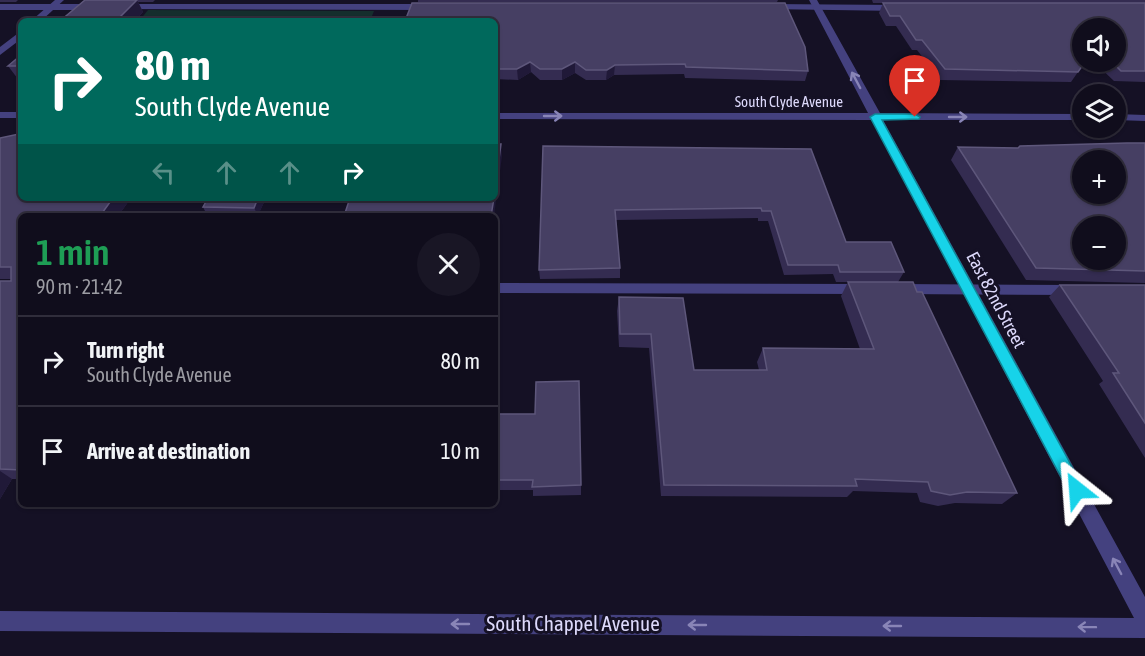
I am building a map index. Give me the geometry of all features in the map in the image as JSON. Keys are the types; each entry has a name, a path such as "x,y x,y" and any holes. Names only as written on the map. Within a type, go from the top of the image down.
{"street":[{"path":"0,7 56,3 435,7"},
{"path":"39,18 56,3"},
{"path":"758,7 814,4 908,8"},
{"name":"East 82nd Street","path":"814,4 1145,618"},
{"path":"0,52 18,37"},
{"path":"0,115 18,115"},
{"name":"South Clyde Avenue","path":"498,116 1072,117"},
{"path":"1126,117 1145,118"},
{"path":"498,288 1088,290"},
{"name":"South Chappel Avenue","path":"0,621 1145,628"}],"green space":[{"path":"148,10 374,11 371,18 141,18"}],"building":[{"path":"85,0 137,0 119,18 64,18"},
{"path":"412,3 785,3 805,47 808,71 686,67 685,64 615,65 607,70 586,70 575,62 562,69 540,69 530,62 517,69 498,69 498,18 406,18"},
{"path":"883,3 1145,3 1145,71 1126,71 1126,18 1072,18 1072,72 945,69 922,40 916,40 900,16 890,16"},
{"path":"18,58 18,66 8,66"},
{"path":"18,135 18,201 111,201 102,213 18,213 18,470 0,469 0,281 11,281 11,267 0,267 0,138"},
{"path":"1145,143 1145,271 1109,270 1126,270 1126,216 1072,216 1072,269 1036,268 958,147 1018,148 1020,146"},
{"path":"498,144 501,144 498,166"},
{"path":"543,146 811,149 846,242 891,242 904,272 840,272 838,265 788,265 771,211 762,211 761,208 615,210 620,268 539,270"},
{"path":"206,201 257,201 254,208 203,207"},
{"path":"349,201 494,201 492,213 345,213"},
{"path":"848,282 913,282 917,292 922,292 1017,493 967,492 950,495 931,491 928,482 855,479 857,486 664,485 651,334 620,334 619,297 683,298 694,370 767,370 763,348 874,349"},
{"path":"1060,285 1145,285 1145,423 1113,373 1119,373"},
{"path":"579,381 581,485 532,487 533,480 498,480 498,414 535,414 536,382"}],"route":[{"path":"915,117 875,117 1077,490"}]}
